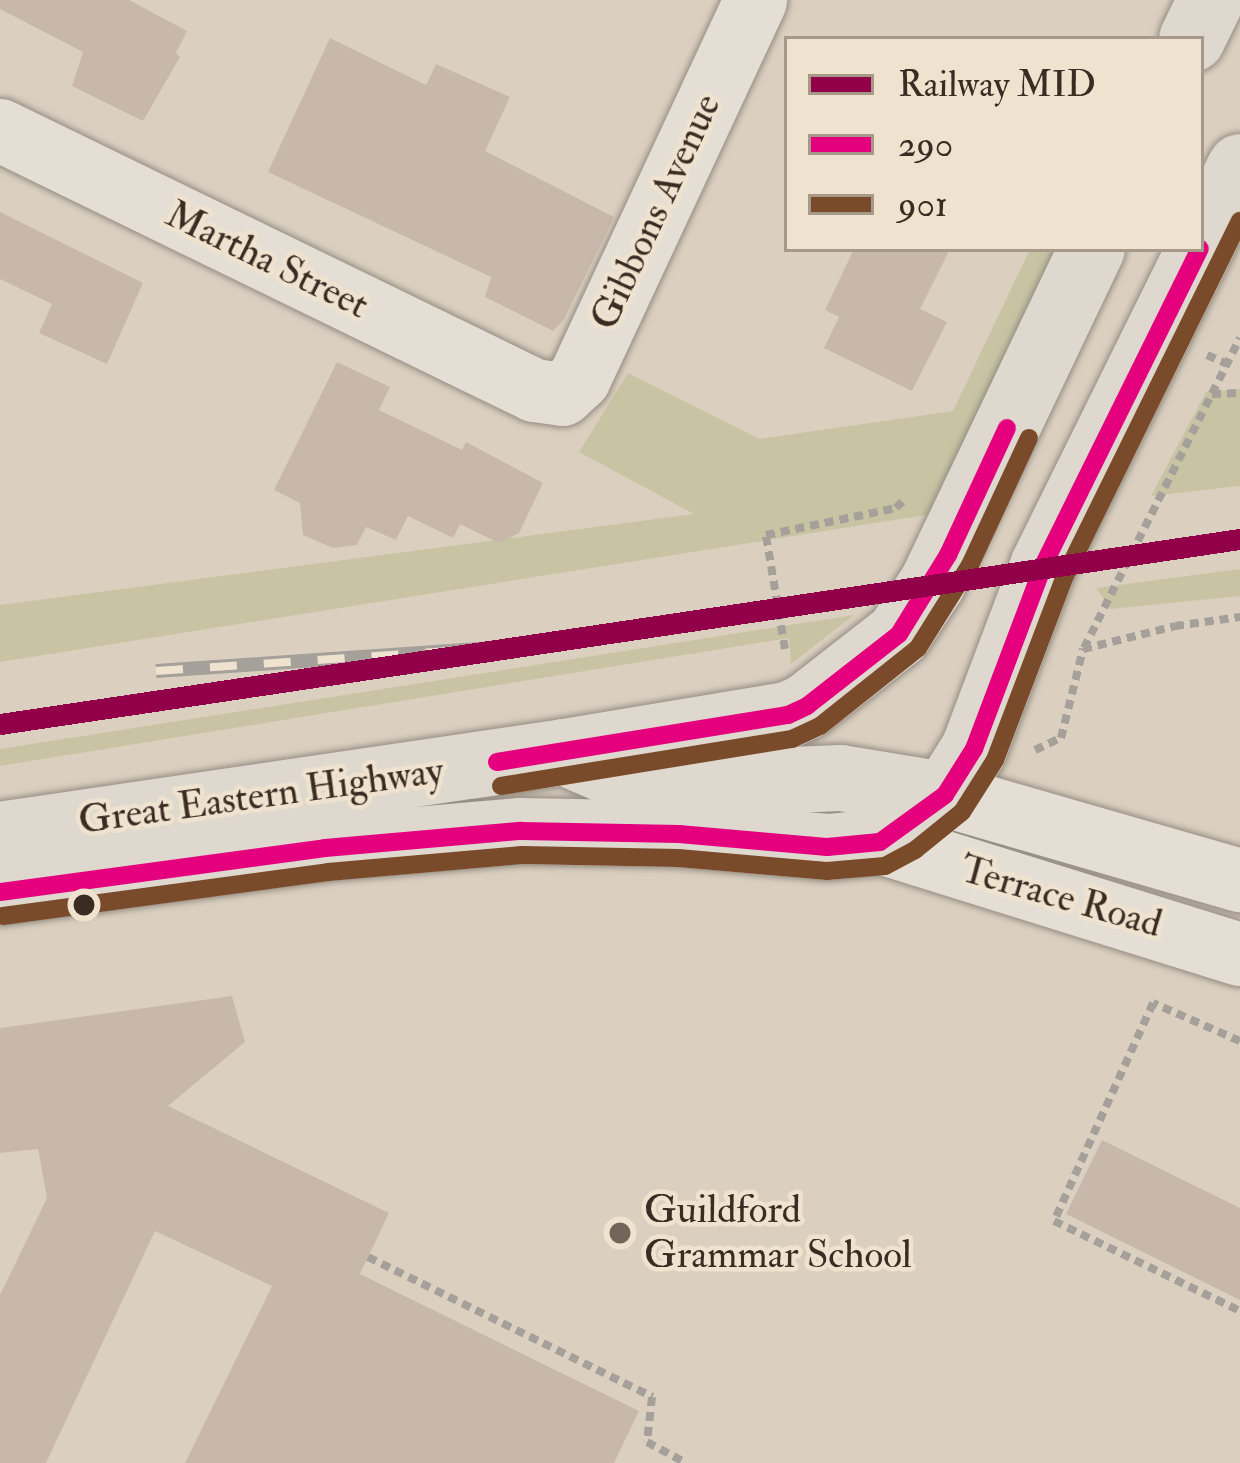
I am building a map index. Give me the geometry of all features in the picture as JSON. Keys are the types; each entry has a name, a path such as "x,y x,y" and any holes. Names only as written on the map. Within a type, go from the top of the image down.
{"highway":[{"path":"1193,36 1211,0"},
{"path":"1204,240 1240,167"},
{"name":"Great Eastern Highway","path":"0,835 788,715 859,669 898,634 948,555 1091,252"},
{"path":"880,842 945,795 981,735 1043,566 1198,252"},
{"path":"564,752 643,786 841,778 945,795"},
{"name":"Great Eastern Highway","path":"0,892 325,848 521,831 679,834 827,847 880,842"}],"street":[{"name":"Gibbons Avenue","path":"534,390 562,394 579,378 755,0"},
{"name":"Martha Street","path":"0,130 534,390"},
{"name":"Terrace Road","path":"945,795 1240,880"},
{"name":"Terrace Road","path":"880,842 1240,954"}],"path":[{"path":"1083,649 1240,338"},
{"path":"1212,394 1240,393"},
{"path":"764,660 786,655 766,535 896,508 911,492"},
{"path":"1240,1041 1153,1004 1054,1221 1240,1311"},
{"path":"368,1257 652,1397 647,1442 686,1463"}],"shaded area":[{"path":"1029,252 1055,252 932,514 0,662 0,605 694,514 579,452 628,373 759,439 953,411"},
{"path":"1240,389 1240,486 1151,496 1206,392"},
{"path":"1240,569 1240,596 1111,609 1096,588"},
{"path":"854,615 791,664 789,638 0,766 0,749"}],"building":[{"path":"0,0 129,0 187,31 176,53 180,57 143,121 72,86 83,52 0,9"},
{"path":"330,38 426,85 436,64 510,97 485,151 614,217 563,321 553,331 485,297 491,277 268,172"},
{"path":"0,212 143,283 107,364 39,333 52,304 0,279"},
{"path":"853,252 948,252 920,309 947,322 912,391 824,348 839,317 825,310"},
{"path":"337,362 390,387 379,410 462,450 466,442 543,483 519,533 499,543 460,524 453,538 408,516 396,540 366,527 357,545 333,548 303,535 300,503 274,490"},
{"path":"232,996 245,1042 168,1106 389,1213 360,1274 639,1411 614,1463 185,1463 272,1286 155,1231 46,1463 0,1463 0,1295 47,1198 38,1149 0,1153 0,1028"},
{"path":"1102,1140 1240,1208 1240,1300 1066,1214"}],"railway":[{"path":"156,671 508,647"}],"rail line":[{"name":"MID","path":"0,724 1240,539"}],"transit line":[{"name":"901","path":"3,916 328,872 522,855 678,858 827,871 885,866 915,850 962,812 995,760 1065,576 1240,221"},
{"name":"290","path":"0,892 325,848 521,831 679,834 827,847 880,842 945,795 974,749 1043,566 1199,252"},
{"name":"290","path":"497,762 788,715 807,706 899,634 948,555 1007,428"},
{"name":"901","path":"501,786 792,739 820,726 918,648 970,565 1029,438"}],"place":[{"name":"Guildford Grammar School","path":"620,1233"}]}
